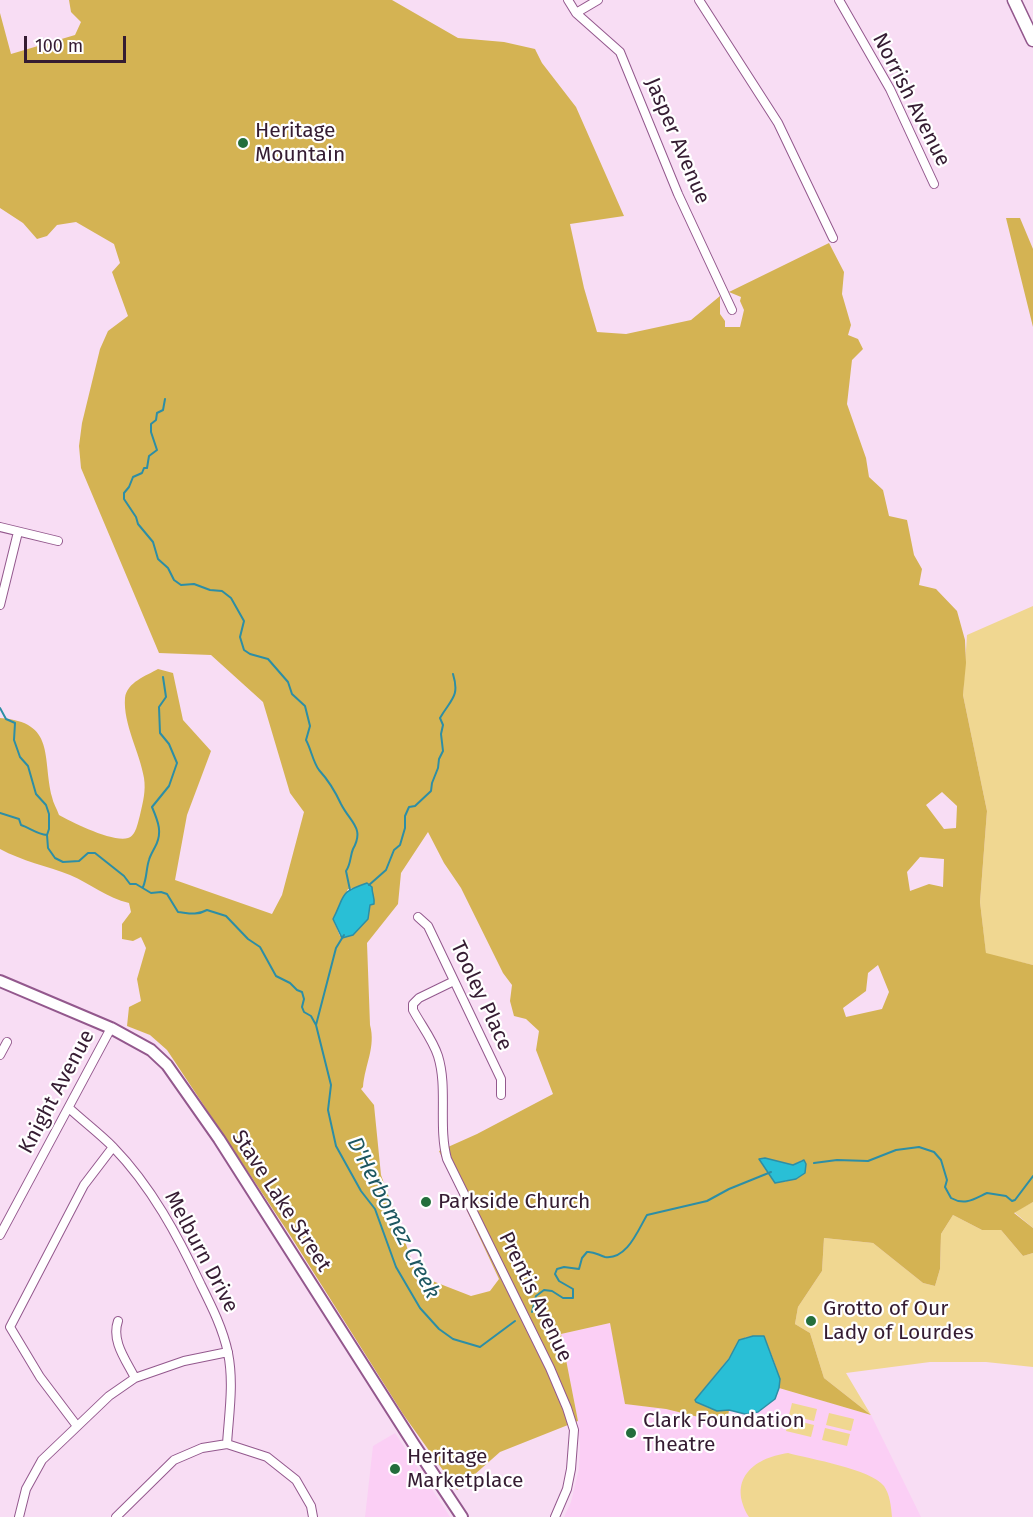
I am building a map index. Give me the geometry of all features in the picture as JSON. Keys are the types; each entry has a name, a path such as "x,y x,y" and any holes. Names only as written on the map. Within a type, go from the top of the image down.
{"main road":[{"path":"1014,0 1033,40"},
{"name":"Stave Lake Street","path":"0,981 111,1028 152,1050 163,1061 219,1139 462,1517"}],"street":[{"name":"Jasper Avenue","path":"568,0 576,13 620,52 678,195 732,310"},
{"path":"576,13 598,0"},
{"path":"699,0 778,123 833,238"},
{"name":"Norrish Avenue","path":"839,0 890,89 934,184"},
{"path":"0,527 58,541"},
{"path":"0,605 18,532"},
{"name":"Tooley Place","path":"418,917 428,926 501,1079 501,1095"},
{"name":"Prentis Avenue","path":"454,981 419,998 413,1010 438,1056 441,1073 443,1145 447,1159 550,1368 574,1430 567,1488 555,1517"},
{"name":"Knight Avenue","path":"0,1235 111,1028"},
{"path":"0,1055 7,1042"},
{"name":"Melburn Drive","path":"69,1108 113,1147 140,1178 174,1230 219,1323 228,1352 231,1381 227,1444"},
{"path":"76,1426 40,1377 10,1328 84,1185 113,1147"},
{"path":"118,1321 115,1330 116,1340 135,1378"},
{"path":"19,1517 26,1489 42,1460 109,1396 135,1378 184,1361 228,1352"},
{"path":"116,1517 174,1460 202,1448 227,1444 267,1457 296,1480 311,1506 313,1517"}],"shaded area":[{"path":"69,0 392,0 458,38 504,42 535,49 542,63 576,107 624,216 570,224 584,288 597,332 626,334 691,320 720,296 720,314 725,321 725,327 740,327 744,310 740,301 741,297 729,292 829,243 844,272 842,294 851,325 848,335 858,339 863,349 852,360 847,404 866,458 869,477 883,490 889,516 907,520 914,555 922,569 919,585 936,589 957,611 965,640 966,663 963,695 987,811 980,902 986,953 1033,965 1033,1202 1014,1213 1033,1228 1033,1253 1023,1256 1001,1230 982,1230 953,1215 941,1234 940,1269 935,1286 923,1283 873,1243 824,1238 822,1271 798,1307 795,1324 810,1333 824,1378 871,1415 779,1388 776,1368 764,1336 746,1337 695,1400 711,1409 729,1410 727,1424 666,1409 625,1404 610,1323 561,1334 578,1421 500,1452 457,1490 403,1414 288,1232 167,1050 150,1035 127,1026 129,1007 141,1001 137,979 146,948 141,937 133,941 122,939 122,924 131,912 129,903 113,898 70,875 0,849 0,718 30,726 38,734 46,755 49,782 59,815 93,831 113,837 122,839 133,835 142,806 145,783 129,728 125,698 126,692 133,684 158,669 173,673 183,720 211,751 187,815 175,880 272,914 282,895 304,812 290,793 263,702 211,655 159,653 81,468 79,446 82,423 100,349 108,331 128,316 112,272 120,263 114,244 76,222 57,225 47,236 37,239 23,223 0,208 0,13 11,54 75,35 81,22 71,12","holes":["942,792 957,806 956,828 944,829 926,805","428,832 444,863 461,888 503,973 512,985 510,1001 514,1016 526,1019 539,1031 536,1050 553,1094 439,1151 499,1279 490,1291 471,1296 417,1275 381,1175 374,1105 361,1089 372,1041 367,943 398,904 401,873","920,857 944,859 943,887 929,884 910,891 907,872","353,888 374,904 370,905 361,926 340,936 333,919 348,889","878,965 889,992 882,1009 846,1017 843,1008 866,991 868,973","765,1158 793,1165 802,1160 805,1172 798,1178 783,1182 759,1159"]},
{"path":"1006,218 1020,218 1033,249 1033,327"},
{"path":"1033,606 1033,965 986,954 980,902 987,811 963,695 967,635"},
{"path":"1033,1202 1033,1228 1014,1212"},
{"path":"953,1215 982,1230 1001,1230 1023,1256 1033,1253 1033,1367 986,1362 930,1362 846,1373 871,1415 824,1378 810,1333 795,1324 798,1307 822,1271 824,1238 873,1243 923,1283 935,1286 940,1269 941,1234"},
{"path":"610,1323 626,1404 666,1409 727,1424 745,1414 758,1412 775,1399 779,1388 871,1415 921,1517 564,1517 571,1502 579,1469 580,1447 578,1421 561,1334"},
{"path":"792,1403 817,1409 814,1421 789,1415"},
{"path":"829,1413 854,1419 851,1431 826,1425"},
{"path":"789,1419 814,1425 811,1437 786,1431"},
{"path":"825,1428 850,1434 847,1446 822,1440"},
{"name":"Heritage Marketplace","path":"395,1433 450,1517 365,1517 373,1446"},
{"path":"788,1453 854,1470 877,1480 888,1493 892,1517 749,1517 741,1493 742,1482 747,1473 764,1460"}],"water":[{"path":"367,883 372,887 374,902 370,905 368,919 353,935 342,938 333,919 342,899 351,889"},
{"path":"765,1158 793,1165 804,1160 805,1173 796,1179 775,1183 759,1159"},
{"path":"764,1336 780,1379 775,1399 758,1412 745,1414 729,1410 717,1411 696,1402 695,1400 729,1359 739,1340"}],"waterway":[{"path":"165,399 163,410 157,413 156,420 151,424 157,450 149,456 147,468 133,477 124,493 124,499 138,524 153,542 158,559 168,568 174,580 181,585 194,584 210,590 222,591 231,598 244,621 240,637 244,650 268,659 288,682 292,694 305,706 310,726 306,740 315,763 357,830 356,842 346,871 350,890"},
{"name":"D'Herbomez Creek","path":"369,885 386,870 394,850 400,845 405,828 405,816 409,807 415,806 431,791 443,751 441,734 443,725 440,718 455,693 453,674"},
{"path":"143,887 149,858 159,837 158,822 152,807 169,786 177,763 169,744 160,733 159,707 166,697 163,677"},
{"path":"0,708 6,719 15,723 14,740 20,757 28,766 36,794 46,805 49,814 47,835"},
{"path":"0,813 19,819 21,825 47,835 48,848 55,858 63,862 79,861 88,853 95,853 124,876 130,884 136,884 151,893 167,894 178,912 196,914 207,910 226,916 248,939 260,947 276,976 302,992 304,1012 311,1016 316,1025"},
{"name":"D'Herbomez Creek","path":"344,935 336,948 316,1025 331,1085 328,1110 336,1146 361,1191 375,1209 396,1267 420,1308 439,1329 453,1339 480,1347 515,1321"},
{"name":"D'Herbomez Creek","path":"814,1163 837,1160 868,1161 896,1150 919,1147 934,1152 941,1160 947,1180 945,1187 951,1198 961,1201 969,1201 987,1193 1015,1200 1033,1176"},
{"name":"D'Herbomez Creek","path":"532,1312 536,1296 544,1290 552,1291 563,1298 573,1298 573,1289 559,1281 555,1274 557,1269 564,1267 579,1269 582,1258 587,1252 605,1257 620,1254 636,1236 647,1215 707,1201 729,1189 771,1172"}],"place":[{"name":"Heritage Mountain","path":"243,143"},
{"name":"Parkside Church","path":"426,1202"},
{"name":"Grotto of Our Lady of Lourdes","path":"811,1321"},
{"name":"Clark Foundation Theatre","path":"631,1433"},
{"name":"Heritage Marketplace","path":"395,1469"}]}
